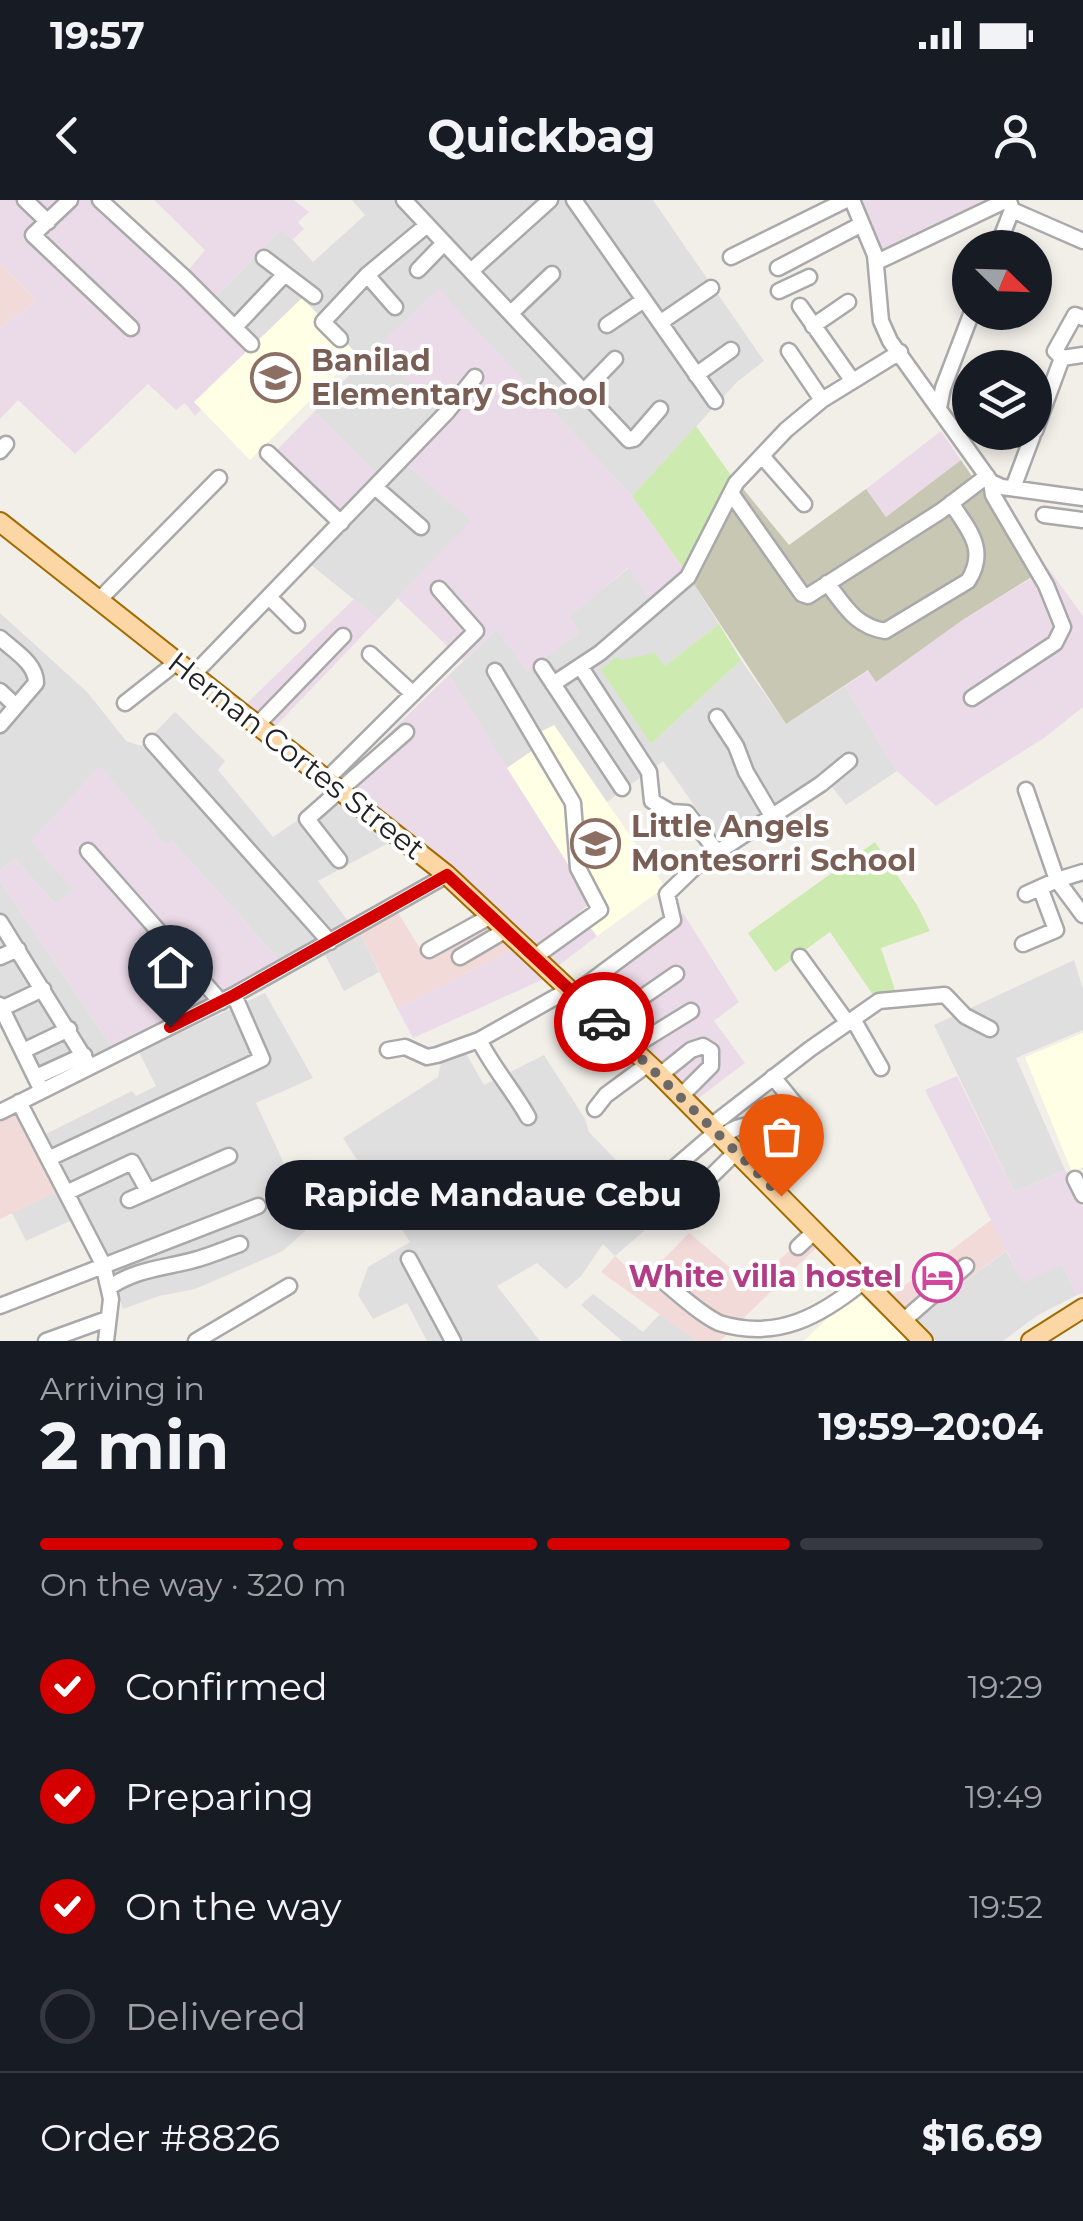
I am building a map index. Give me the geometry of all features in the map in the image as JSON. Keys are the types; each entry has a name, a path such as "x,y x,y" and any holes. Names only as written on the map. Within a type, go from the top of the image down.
{"main road":[{"name":"Hernan Cortes Street","path":"0,522 447,875 681,1096 923,1341"},
{"path":"1031,1341 1083,1308"}],"street":[{"path":"26,200 48,222"},
{"path":"70,200 33,235 131,328"},
{"path":"100,200 251,344"},
{"path":"404,200 629,440 660,409"},
{"path":"416,213 427,200"},
{"path":"471,271 550,200"},
{"path":"574,200 715,400"},
{"path":"731,258 849,200 877,262 881,321 989,479 993,495 1046,585 1063,627 1054,644 972,698"},
{"path":"877,262 1009,204"},
{"path":"1009,204 1083,241"},
{"path":"1002,230 1009,204"},
{"path":"778,268 862,224"},
{"path":"340,339 323,322 367,275 427,225"},
{"path":"418,270 444,243"},
{"path":"264,258 314,296"},
{"path":"778,291 811,280 798,258"},
{"path":"512,313 552,274"},
{"path":"234,326 284,275"},
{"path":"367,275 394,307"},
{"path":"661,322 711,288"},
{"path":"608,324 644,300"},
{"path":"813,326 848,302"},
{"path":"800,306 852,380"},
{"path":"1062,358 1055,351 1075,315 1083,318"},
{"path":"940,408 943,388 965,330"},
{"path":"696,375 732,350"},
{"path":"789,351 822,400"},
{"path":"553,684 600,654 688,577 731,492 762,456 822,400 900,352"},
{"path":"1062,358 1083,355"},
{"path":"1052,385 1062,358"},
{"path":"583,392 615,359"},
{"path":"194,675 446,413 475,377"},
{"path":"1013,488 1028,450"},
{"path":"268,454 341,523"},
{"path":"762,456 804,504"},
{"path":"98,600 219,478"},
{"path":"989,479 1013,488 1083,498"},
{"path":"731,492 802,594 808,596 989,479"},
{"path":"375,487 421,528"},
{"path":"1044,493 1044,522 1083,520"},
{"path":"828,583 856,621 885,632 968,581 976,570 978,543 952,504"},
{"path":"339,860 307,819 413,694 476,631 439,589"},
{"path":"269,597 297,626"},
{"path":"257,725 344,636"},
{"path":"0,638 34,668 36,676 36,683 0,725"},
{"path":"370,654 413,694"},
{"path":"125,703 177,662"},
{"path":"580,666 648,772 652,801 672,812 687,813 718,853"},
{"path":"542,667 622,788"},
{"path":"495,672 574,803 578,868 600,910 536,956"},
{"path":"0,690 16,706"},
{"path":"716,717 736,746 772,816"},
{"path":"333,785 406,732"},
{"path":"152,742 330,942"},
{"path":"388,1050 406,1048 430,1056 479,1040 572,991 673,920 666,894 695,868 849,761"},
{"path":"1026,790 1056,880 1083,915"},
{"path":"50,1158 262,1059 228,998 88,851"},
{"path":"1023,944 1056,930 1033,892 1083,872"},
{"path":"0,1112 39,1084 228,998 447,875"},
{"path":"429,950 491,916"},
{"path":"0,922 87,1061"},
{"path":"460,957 506,930"},
{"path":"0,957 18,949"},
{"path":"800,958 850,1020 881,1068"},
{"path":"605,1023 676,974"},
{"path":"39,1084 2,1006 43,989"},
{"path":"644,1219 644,1199 650,1188 773,1077 880,1001 945,995 965,1016 990,1029"},
{"path":"631,1048 691,1011"},
{"path":"24,1050 69,1029"},
{"path":"479,1040 528,1118"},
{"path":"595,1109 606,1094 704,1046 713,1054 710,1066 681,1096"},
{"path":"773,1077 813,1126"},
{"path":"19,1102 103,1264 110,1287 106,1341"},
{"path":"716,1132 746,1124 773,1132"},
{"path":"672,1215 736,1152"},
{"path":"129,1200 229,1156"},
{"path":"68,1192 132,1162 148,1192"},
{"path":"1076,1179 1083,1195"},
{"path":"0,1306 258,1206"},
{"path":"798,1247 815,1231"},
{"path":"110,1287 159,1266 193,1260 240,1244"},
{"path":"409,1259 452,1341"},
{"path":"903,1321 966,1266"},
{"path":"662,1282 718,1323 763,1334 818,1318 864,1281"},
{"path":"196,1341 289,1286"},
{"path":"46,1341 106,1318"}],"shaded area":[{"path":"0,200 98,200 255,354 195,416 185,403 176,410 148,384 75,454 18,400 0,419 0,328 36,301 0,263"},
{"path":"154,200 294,200 309,212 298,222 304,229 292,240 281,229 214,299 186,273 205,250"},
{"path":"352,200 653,200 764,361 738,381 632,496 438,290 440,413 379,476 314,412 359,365 305,305 262,347 214,299 282,228 313,262 365,215"},
{"path":"860,200 997,200 883,254"},
{"path":"0,263 36,301 0,328"},
{"path":"438,289 632,496 690,578 655,609 629,567 570,616 579,632 527,672 497,629 463,661 397,598 471,521 405,463 447,420 376,348"},
{"name":"Banilad Elementary School","path":"302,298 357,354 250,460 194,402"},
{"path":"314,412 379,476 341,514 277,450"},
{"path":"941,431 961,460 886,517 866,489"},
{"path":"961,460 1038,573 964,619 876,682 868,670 786,724 690,578 740,485 789,545 866,489 886,517"},
{"path":"405,463 472,521 378,619 310,564"},
{"path":"630,567 690,578 719,624 664,667 651,744 741,660 786,724 845,686 897,771 846,805 832,787 727,852 663,761 607,802 554,725 537,748 507,768 449,675 497,629 527,671 578,633 569,616"},
{"path":"1048,568 1083,616 1083,707 1044,738 936,806 897,771 845,686 869,670 876,682 964,619"},
{"path":"354,599 378,619 274,728 245,705"},
{"path":"0,613 88,693 126,741 141,746 175,712 225,761 218,770 273,837 335,795 392,841 318,881 348,921 280,961 172,841 165,844 100,767 32,841 74,891 56,905 15,859 0,870"},
{"path":"449,675 593,902 579,913 597,936 558,966 459,873 342,779"},
{"name":"Little Angels Montesorri School","path":"554,725 665,887 597,936 579,913 592,902 507,768 536,748 542,731"},
{"path":"100,766 165,844 171,840 280,961 113,1048 0,881 0,870 15,859 55,904 73,891 31,841"},
{"path":"0,881 113,1048 41,1083 0,996"},
{"path":"398,913 421,950 473,914 512,950 397,1008 361,934"},
{"path":"683,913 739,1002 714,1021 745,1063 696,1100 585,992"},
{"path":"361,934 379,972 344,991 324,953"},
{"path":"512,950 544,979 413,1038 397,1008"},
{"path":"1074,960 1083,989 1083,1030 1016,1058 1065,1170 1014,1192 934,1025"},
{"path":"265,993 313,1078 256,1103 309,1218 305,1231 283,1251 195,1289 123,1309 102,1245 46,1134 132,1091 136,1096 156,1086 139,1052"},
{"path":"1083,1033 1083,1167 1072,1172 1025,1057"},
{"path":"464,1050 484,1085 544,1055 585,1119 589,1132 639,1184 644,1231 615,1256 603,1244 581,1276 566,1289 537,1263 497,1286 540,1341 427,1341 407,1303 373,1319 358,1295 368,1267 410,1242 343,1138 438,1077 441,1063"},
{"path":"957,1076 1014,1192 1065,1170 1083,1208 1083,1293 1077,1295 1062,1264 1023,1283 925,1090"},
{"path":"17,1113 56,1192 0,1219 0,1122"},
{"path":"56,1192 70,1221 26,1241 12,1213"},
{"path":"991,1220 1008,1249 914,1319 892,1295"},
{"path":"689,1233 752,1286 806,1235 818,1246 720,1341 697,1341 601,1272 615,1256 642,1281"},
{"path":"1006,1251 1023,1282 1062,1264 1077,1295 1038,1315 1003,1341 936,1341 914,1319"},
{"path":"856,1291 908,1341 804,1341"},
{"path":"593,1294 643,1332 660,1314 697,1341 622,1341 581,1305"}],"green space":[{"path":"696,426 735,481 686,572 632,496"},
{"path":"719,624 741,660 651,744 601,670 616,657 621,660 655,653 665,666"},
{"path":"875,842 930,931 881,948 895,990 873,995 830,932 775,972 748,933"}],"way so far":[{"path":"604,1022 781,1196"}],"place":[{"name":"Banilad Elementary School","path":"276,378"},
{"name":"Little Angels Montesorri School","path":"596,844"},
{"name":"Rapide Mandaue Cebu","path":"781,1196"},
{"name":"White villa hostel","path":"937,1277"}],"route":[{"path":"170,1027 447,875 604,1022"}]}
